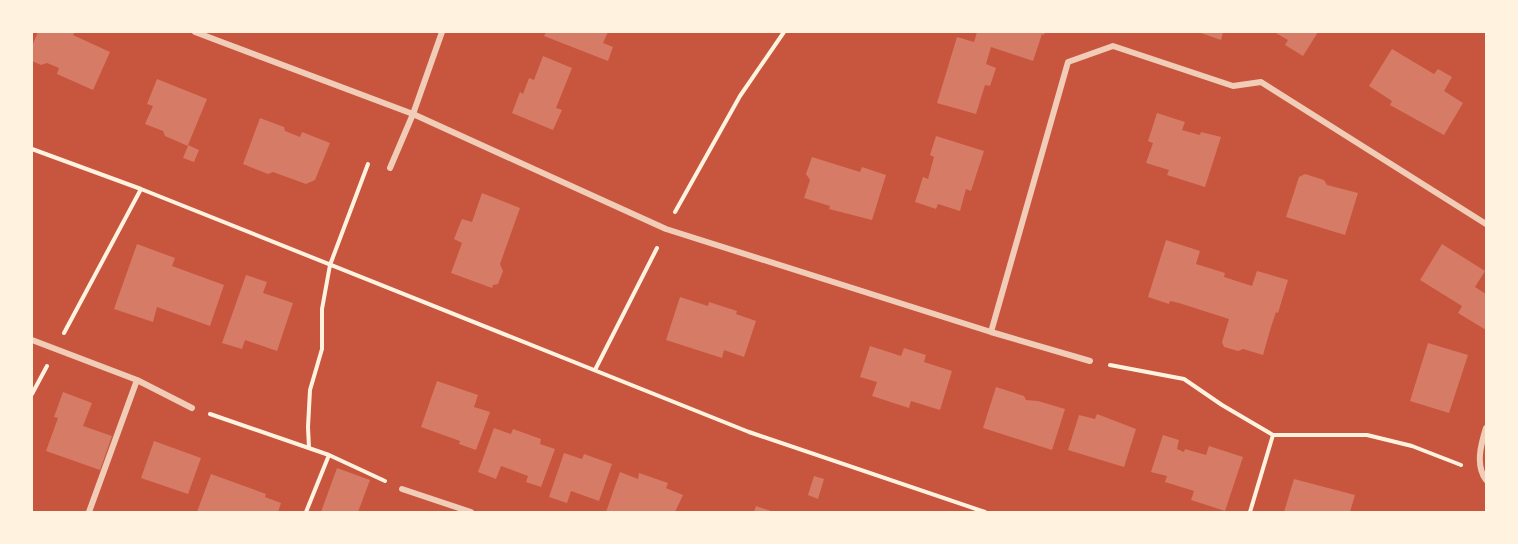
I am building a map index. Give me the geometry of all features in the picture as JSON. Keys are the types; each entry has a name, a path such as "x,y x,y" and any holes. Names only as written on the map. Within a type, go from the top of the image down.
{"street":[{"path":"195,32 413,114 666,229 1090,361"},
{"path":"390,168 413,114 442,32"},
{"path":"992,332 1068,62 1113,46 1233,86 1261,82 1486,224"},
{"path":"32,340 137,380 192,408"},
{"path":"89,513 137,380"},
{"path":"1486,428 1480,446 1481,473 1486,480"},
{"path":"402,489 471,513"}],"path":[{"path":"596,370 666,229 740,96 784,32"},
{"path":"32,149 141,189 749,432 985,513"},
{"path":"309,448 310,390 322,348 321,309 330,265 371,157"},
{"path":"32,394 141,189"},
{"path":"1090,361 1184,380 1273,435 1367,435 1412,446 1481,473"},
{"path":"192,408 329,455 402,489"},
{"path":"1250,513 1273,435"},
{"path":"306,513 329,455"}],"building":[{"path":"38,32 75,32 73,35 110,52 93,90 57,74 59,68 47,63 41,65 32,61 32,46"},
{"path":"546,32 608,32 603,43 613,47 608,61 544,36"},
{"path":"977,32 1045,32 1044,35 1042,34 1033,61 991,47 986,64 996,68 990,86 985,85 976,114 937,103 957,37 974,42"},
{"path":"1198,32 1223,32 1221,40"},
{"path":"1274,32 1318,32 1303,56 1285,45 1288,40"},
{"path":"1392,49 1434,74 1438,69 1452,77 1444,91 1463,103 1444,135 1390,105 1392,101 1369,86"},
{"path":"543,56 572,68 556,108 562,110 553,130 512,113 520,92 523,94 529,78 534,80"},
{"path":"157,79 207,99 188,145 199,150 194,162 183,158 188,146 165,136 163,131 145,124 153,106 147,104"},
{"path":"1157,113 1185,122 1182,130 1221,137 1205,187 1167,175 1169,170 1146,163 1153,143 1148,141"},
{"path":"260,118 284,127 285,131 300,137 302,132 330,143 315,180 306,184 273,172 268,174 243,164"},
{"path":"936,136 984,151 971,191 966,189 960,211 938,204 936,209 915,202 923,177 928,179 934,157 930,155"},
{"path":"812,157 860,172 862,167 886,175 872,220 829,209 830,206 804,198 810,180 806,174"},
{"path":"1305,174 1324,180 1327,185 1358,193 1345,235 1286,217 1299,177"},
{"path":"482,193 520,208 500,264 503,271 498,284 493,285 492,288 451,273 462,243 454,239 462,219 472,222"},
{"path":"1166,240 1200,251 1196,264 1225,273 1224,277 1252,286 1257,271 1288,280 1263,355 1243,349 1238,351 1224,347 1222,342 1229,319 1179,303 1170,301 1169,304 1148,297"},
{"path":"137,244 175,258 172,266 224,285 210,326 157,307 153,322 114,309"},
{"path":"1442,244 1485,271 1475,287 1486,294 1486,330 1458,313 1462,306 1420,280"},
{"path":"246,275 267,282 263,293 293,303 277,351 245,340 242,349 222,343"},
{"path":"680,297 708,306 709,302 737,311 736,314 756,321 744,357 724,350 722,358 666,340"},
{"path":"1428,343 1468,355 1449,413 1410,401"},
{"path":"870,346 901,356 904,348 926,355 924,362 952,371 940,410 911,401 909,408 872,396 877,382 860,377"},
{"path":"437,381 478,395 474,407 490,412 476,450 459,444 460,441 421,427"},
{"path":"996,387 1024,396 1026,400 1065,409 1052,450 983,428"},
{"path":"63,392 92,403 83,426 112,436 100,470 46,451 58,418 54,417"},
{"path":"1097,414 1136,429 1124,467 1068,450 1079,415 1095,419"},
{"path":"494,428 511,434 513,429 541,439 540,444 555,449 541,487 526,482 528,476 501,466 496,479 478,472"},
{"path":"1163,435 1179,440 1177,449 1184,452 1185,449 1206,455 1209,446 1243,457 1225,511 1191,500 1194,491 1165,482 1167,476 1151,472"},
{"path":"154,441 201,458 188,494 141,478"},
{"path":"564,453 582,459 584,454 612,464 599,501 571,491 567,503 549,497"},
{"path":"337,468 370,480 358,512 321,512"},
{"path":"620,472 638,479 639,473 668,483 666,488 683,495 675,512 606,512"},
{"path":"211,474 266,494 265,497 281,503 278,512 197,512"},
{"path":"814,476 824,479 818,499 808,495"},
{"path":"1294,479 1355,495 1350,512 1284,512"},
{"path":"756,506 774,512 754,512"}]}
